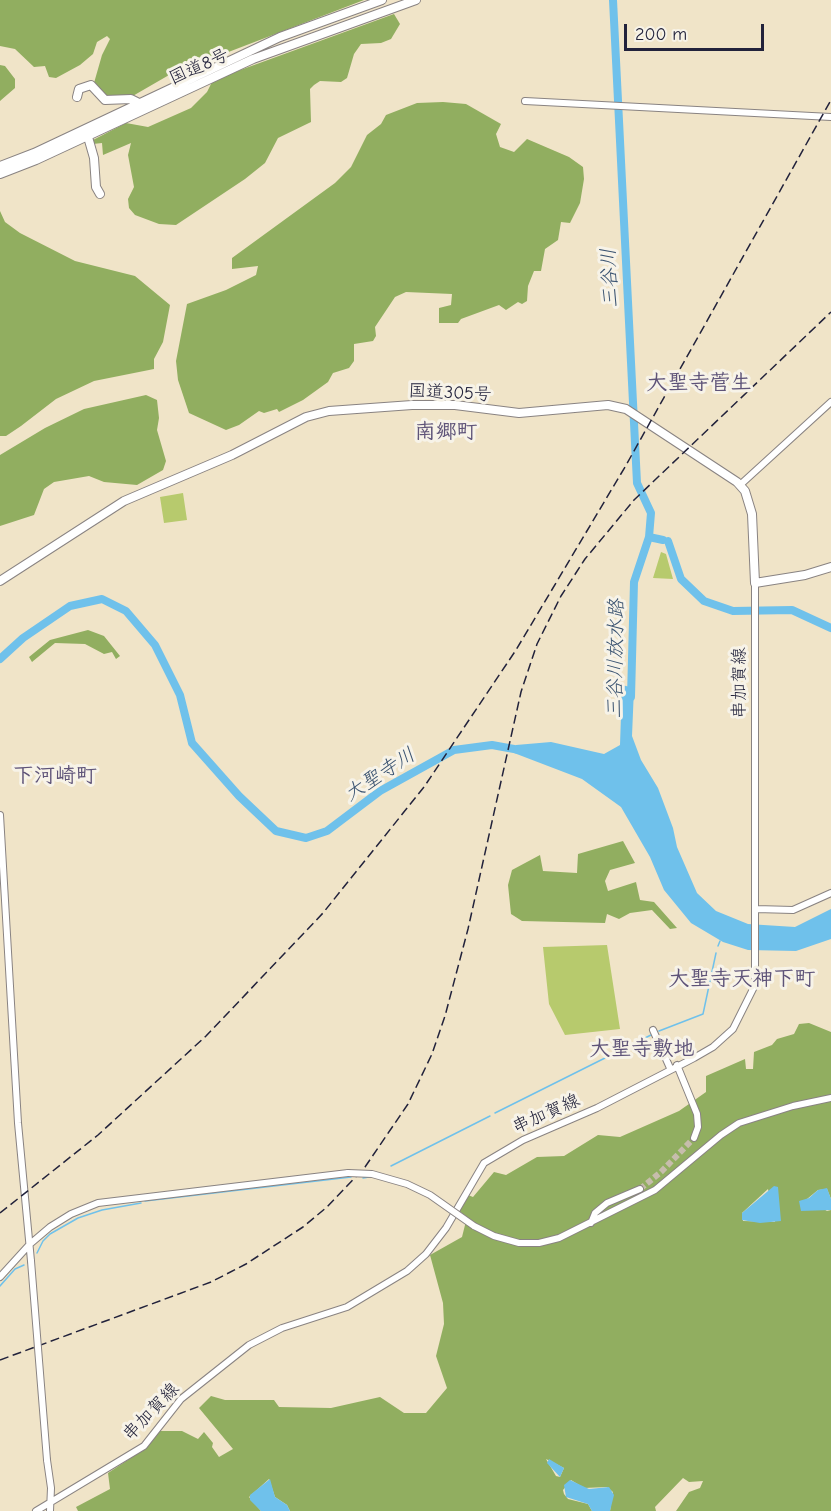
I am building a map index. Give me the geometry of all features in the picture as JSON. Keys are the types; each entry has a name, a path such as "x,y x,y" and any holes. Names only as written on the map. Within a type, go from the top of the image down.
{"highway":[{"name":"国道8号","path":"35,157 139,103 280,37 368,3 382,0"},
{"name":"国道8号","path":"0,174 6,166 88,137 139,110 253,59 416,0"},
{"path":"76,97 79,89 91,85 105,100 131,99 139,103"},
{"path":"88,137 94,158 96,188 100,194"},
{"name":"国道305号","path":"0,581 124,501 232,455 317,412 412,405 455,405 519,413 608,405 626,409 740,485"},
{"path":"740,485 749,499 752,514 755,583 805,575 831,567"}],"street":[{"path":"525,101 831,117"},
{"path":"740,485 831,402"},
{"name":"串加賀線","path":"36,1511 144,1446 181,1399 249,1345 282,1328 347,1307 411,1268 446,1228 484,1163 523,1140 597,1108 713,1047 733,1029 753,992 756,961 755,583"},
{"path":"0,815 19,1133 30,1244 50,1511"},
{"path":"756,911 793,910 831,893"},
{"path":"653,1030 697,1114 698,1127 694,1138"},
{"path":"0,1277 30,1244 60,1219 99,1203 348,1173 372,1174 407,1184 430,1195 474,1226 500,1239 529,1244 559,1238 655,1190 721,1135 739,1124 785,1109 831,1098"},
{"path":"591,1223 595,1213 607,1203 640,1189"}],"green space":[{"path":"0,0 364,0 205,61 195,60 131,97 110,99 94,83 102,55 110,39 107,36 97,42 93,54 80,65 56,78 49,77 45,66 34,67 15,49 0,46"},
{"path":"394,14 400,24 391,39 381,43 361,44 354,54 347,78 341,82 320,81 314,85 310,89 311,122 278,138 265,163 245,179 176,225 159,224 135,215 129,208 128,199 134,187 128,155 131,143 103,155 102,143 93,144 93,140 126,123 148,127 191,108 207,92 213,80"},
{"path":"0,65 5,66 15,79 15,88 0,101"},
{"path":"417,103 466,104 501,124 496,134 500,147 514,152 527,139 569,157 583,167 584,179 580,203 570,223 561,222 558,240 545,249 541,271 534,271 528,286 527,301 522,304 518,302 506,310 499,305 461,319 458,323 439,323 439,308 451,305 452,294 406,292 395,297 375,327 376,336 373,341 354,344 354,361 349,368 333,373 328,382 303,400 279,412 277,409 264,413 259,411 239,425 226,430 189,413 178,380 176,361 187,304 226,290 256,275 258,266 232,269 232,258 335,183 351,167 367,135 381,124 386,115"},
{"path":"0,211 5,222 20,233 75,261 135,276 170,305 163,342 154,359 154,369 94,381 56,399 6,436 0,436"},
{"path":"146,395 157,400 159,418 157,430 166,461 163,470 137,485 104,482 89,476 54,482 44,489 34,515 0,526 0,455 45,428 84,409"},
{"path":"183,493 187,520 164,523 160,497"},
{"path":"661,552 666,554 673,579 653,578"},
{"path":"88,630 104,636 120,656 116,659 112,652 104,654 85,644 55,643 32,662 29,657 50,640"},
{"path":"623,841 635,863 610,870 605,881 608,891 636,882 640,900 654,902 677,928 670,929 652,910 630,913 619,919 607,914 605,923 522,921 511,914 508,885 512,870 540,855 543,871 577,873 578,854"},
{"path":"607,945 620,1029 565,1035 549,1004 543,947"},
{"path":"809,1023 831,1032 831,1199 827,1189 818,1190 807,1199 827,1211 831,1210 831,1511 676,1511 689,1492 700,1488 703,1481 689,1482 683,1478 655,1507 656,1511 610,1511 613,1492 607,1487 584,1488 571,1480 563,1490 564,1494 568,1499 588,1504 592,1511 290,1511 287,1505 275,1497 269,1479 249,1497 261,1511 78,1511 76,1507 110,1489 108,1473 146,1448 160,1431 182,1431 198,1439 204,1432 213,1443 212,1447 219,1457 233,1449 199,1408 211,1396 225,1400 274,1400 279,1407 331,1408 380,1397 404,1413 426,1413 447,1388 436,1356 444,1324 443,1303 430,1255 462,1237 467,1217 459,1211 468,1195 473,1197 494,1172 506,1175 537,1157 564,1156 598,1135 620,1137 679,1111 706,1092 706,1076 745,1059 746,1069 753,1069 754,1052 772,1045 777,1039 794,1034 799,1024","holes":["768,1189 775,1222 743,1221 742,1213","546,1459 564,1468 560,1477 556,1476"]}],"water":[{"path":"622,685 634,688 632,736 641,760 658,788 673,828 677,847 697,893 716,911 748,924 795,927 831,909 831,939 796,951 748,950 723,942 691,923 664,890 650,857 621,807 582,779 514,753 516,745 551,742 604,754 620,745"},
{"path":"774,1186 778,1187 781,1221 760,1223 742,1220 742,1213"},
{"path":"827,1188 831,1199 831,1210 801,1211 799,1201 809,1198 818,1190"},
{"path":"549,1459 564,1468 560,1477 547,1463"},
{"path":"270,1479 275,1497 287,1505 290,1511 261,1511 250,1500 250,1495"},
{"path":"570,1480 589,1489 609,1487 614,1495 610,1511 592,1511 588,1504 566,1497 564,1485"}],"waterway":[{"name":"三谷川","path":"613,0 637,483 651,513 649,537 634,582 631,697"},
{"name":"三谷川","path":"649,537 663,540"},
{"name":"三谷川","path":"668,541 681,579 704,601 733,611 792,610 831,628"},
{"name":"大聖寺川","path":"0,659 23,638 70,606 102,599 126,611 155,645 180,695 192,743 239,796 276,831 306,838 327,831 380,791 454,750 492,745 525,751"},
{"path":"718,946 720,941"},
{"path":"659,1031 703,1014 716,953"},
{"path":"495,1113 651,1035"},
{"path":"391,1166 490,1116"},
{"path":"145,1201 351,1177"},
{"path":"363,1178 369,1177"},
{"path":"37,1253 43,1241 50,1234 78,1218 102,1210 141,1203"},
{"path":"0,1286 15,1269 24,1265"}],"tunnel":[{"path":"640,1189 661,1172 694,1138"}],"railway":[{"path":"0,1213 98,1135 206,1036 323,913 424,787 516,650 625,467 831,100"},
{"path":"0,1360 211,1282 246,1264 303,1227 327,1207 365,1167 408,1104 432,1054 445,1016 468,929 521,692 537,644 561,596 585,559 634,500 831,312"}],"district":[{"name":"大聖寺菅生","path":"699,383"},
{"name":"南郷町","path":"446,432"},
{"name":"下河崎町","path":"55,776"},
{"name":"大聖寺天神下町","path":"742,979"},
{"name":"大聖寺敷地","path":"642,1049"}],"water label":[{"name":"三谷川放水路","path":"616,659"}]}
